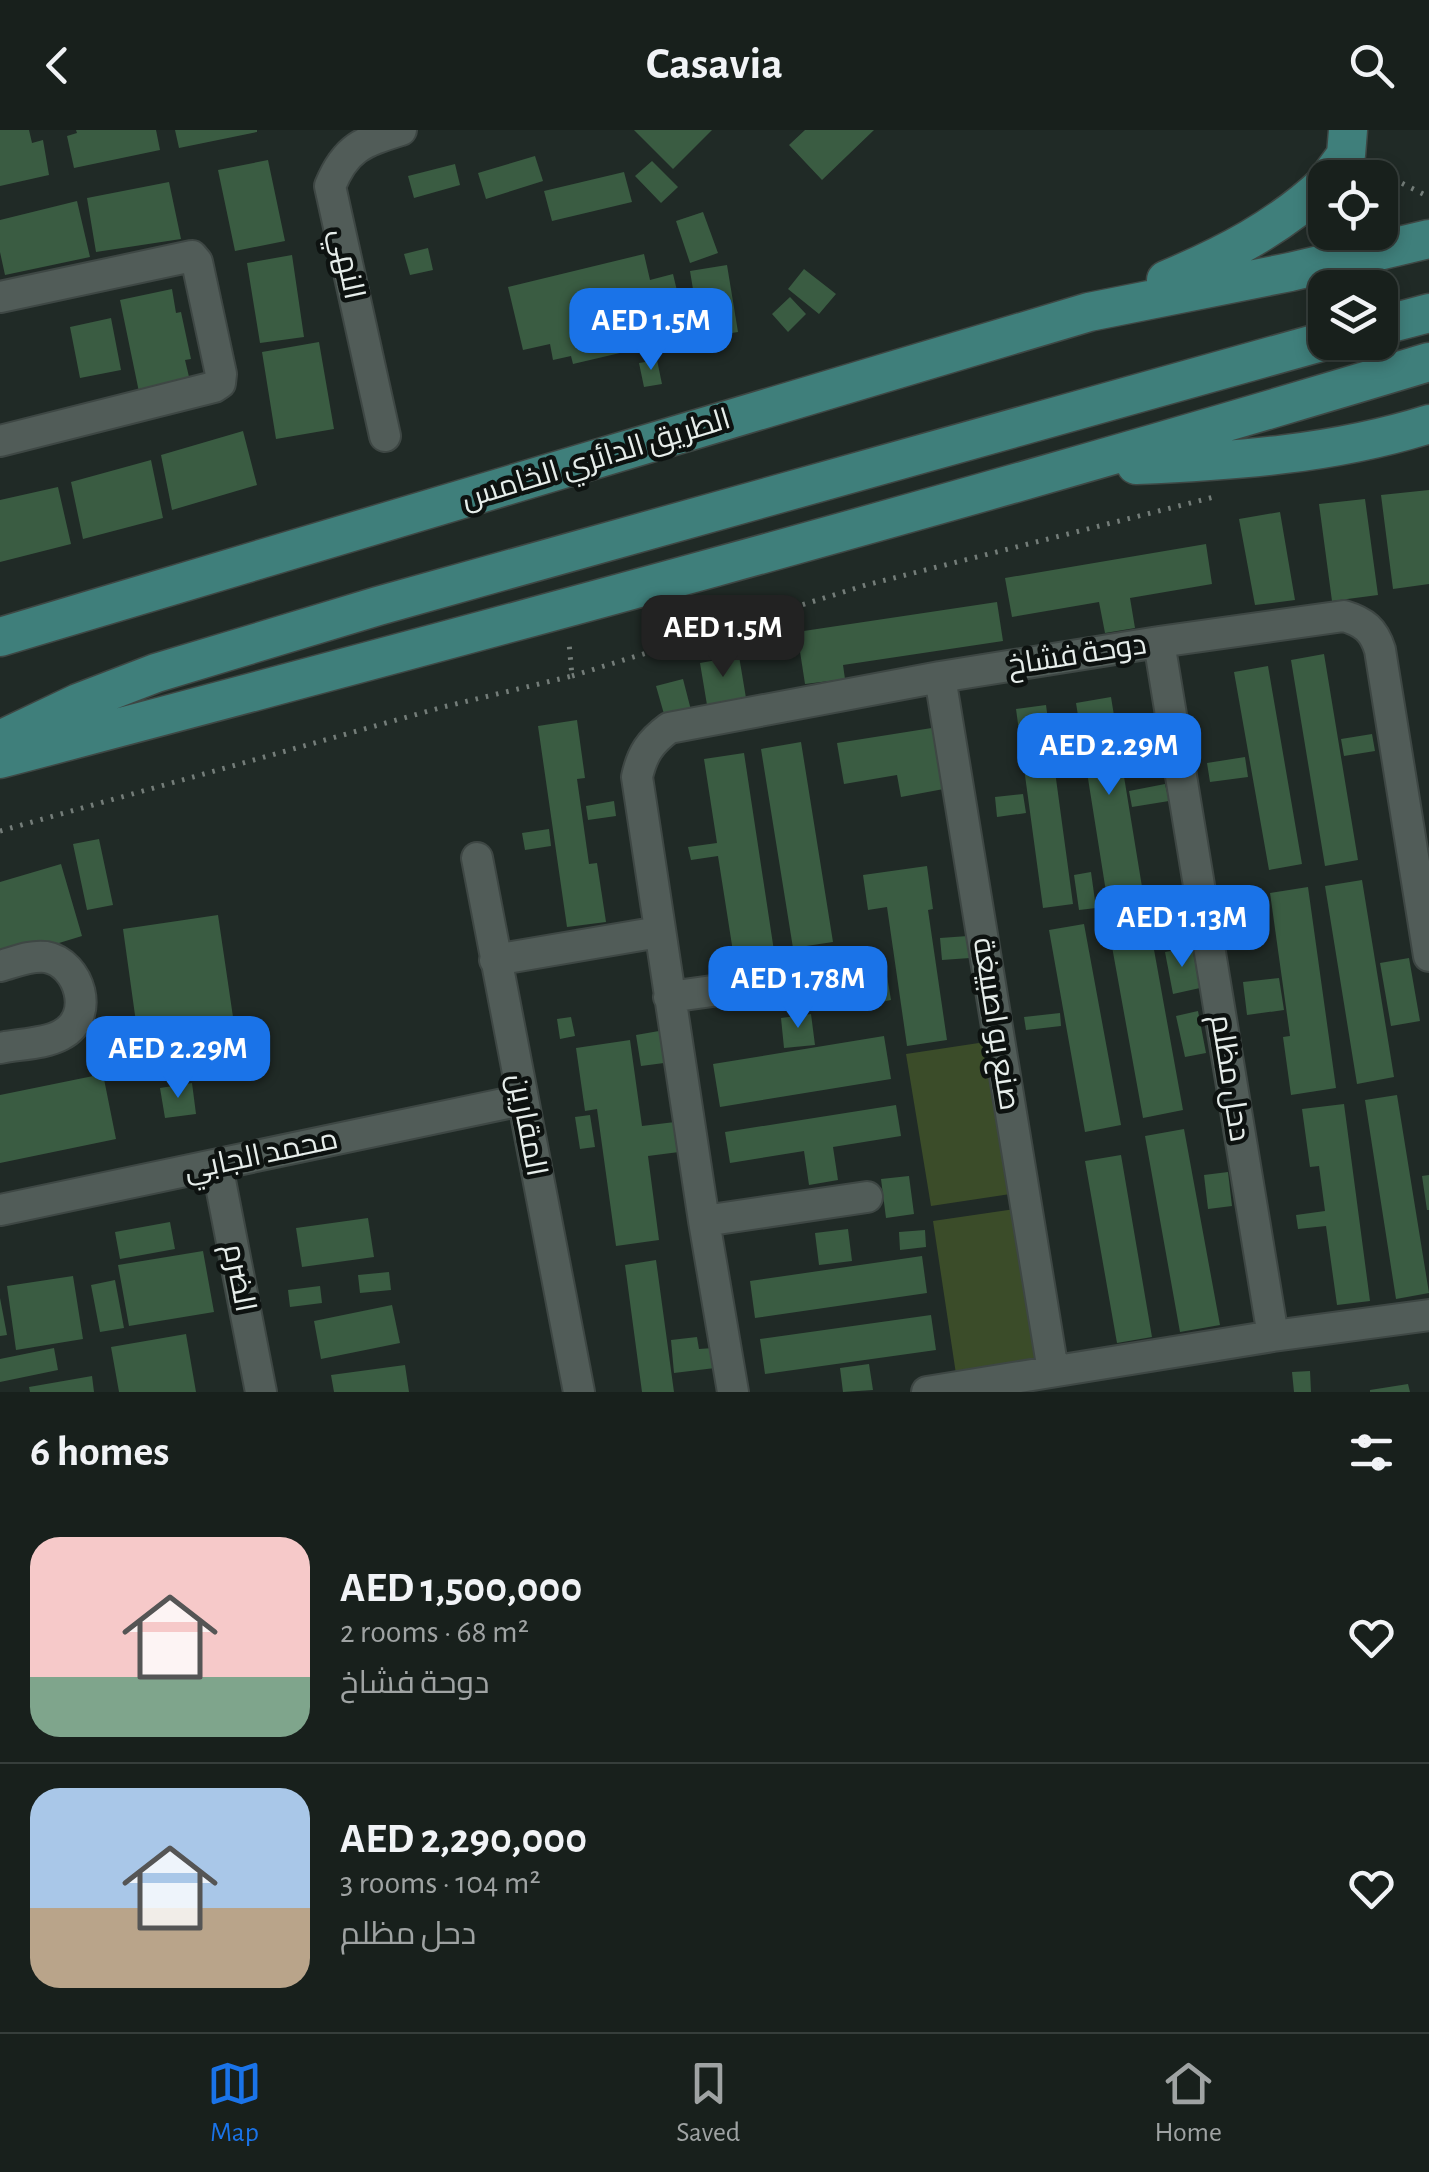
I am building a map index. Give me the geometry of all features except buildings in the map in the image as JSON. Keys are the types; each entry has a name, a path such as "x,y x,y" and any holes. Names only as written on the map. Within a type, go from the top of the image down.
{"main road":[{"path":"1342,160 1348,130"},
{"path":"1089,312 1234,250 1274,226 1308,196"},
{"name":"الطريق الدائري الخامس","path":"0,637 1089,312 1290,272 1429,239"},
{"path":"1398,321 1429,313"},
{"path":"0,740 114,688 248,645 1308,346"},
{"path":"0,759 566,610 1083,466 1429,362"},
{"path":"1083,466 1263,458 1429,424"}],"street":[{"name":"النهي","path":"385,436 330,186 339,164 353,148 401,130"},
{"path":"0,297 192,256 197,262 221,374 214,388 0,441"},
{"name":"دوحة فشاخ","path":"733,1392 638,777 651,741 669,728 940,678 1344,616 1367,625 1380,650 1429,956"},
{"name":"دحل مظلم","path":"1158,642 1273,1336"},
{"name":"صنع بو اصبيغة","path":"940,678 1053,1370"},
{"name":"المقارين","path":"476,858 579,1392"},
{"path":"495,960 659,932"},
{"path":"0,966 33,957 62,963 74,975 81,995 74,1024 61,1035 0,1048"},
{"path":"669,997 843,973"},
{"name":"محمد الجابي","path":"0,1210 522,1100"},
{"name":"الضرم","path":"217,1165 261,1392"},
{"path":"704,1221 868,1197"},
{"path":"927,1392 1429,1315"}],"path":[{"path":"0,831 369,727 572,676 866,586 1225,494"},
{"path":"566,610 572,676"}],"green space":[{"path":"992,1041 1017,1193 931,1206 906,1054"},
{"path":"1015,1209 1038,1362 956,1374 933,1221"}]}
